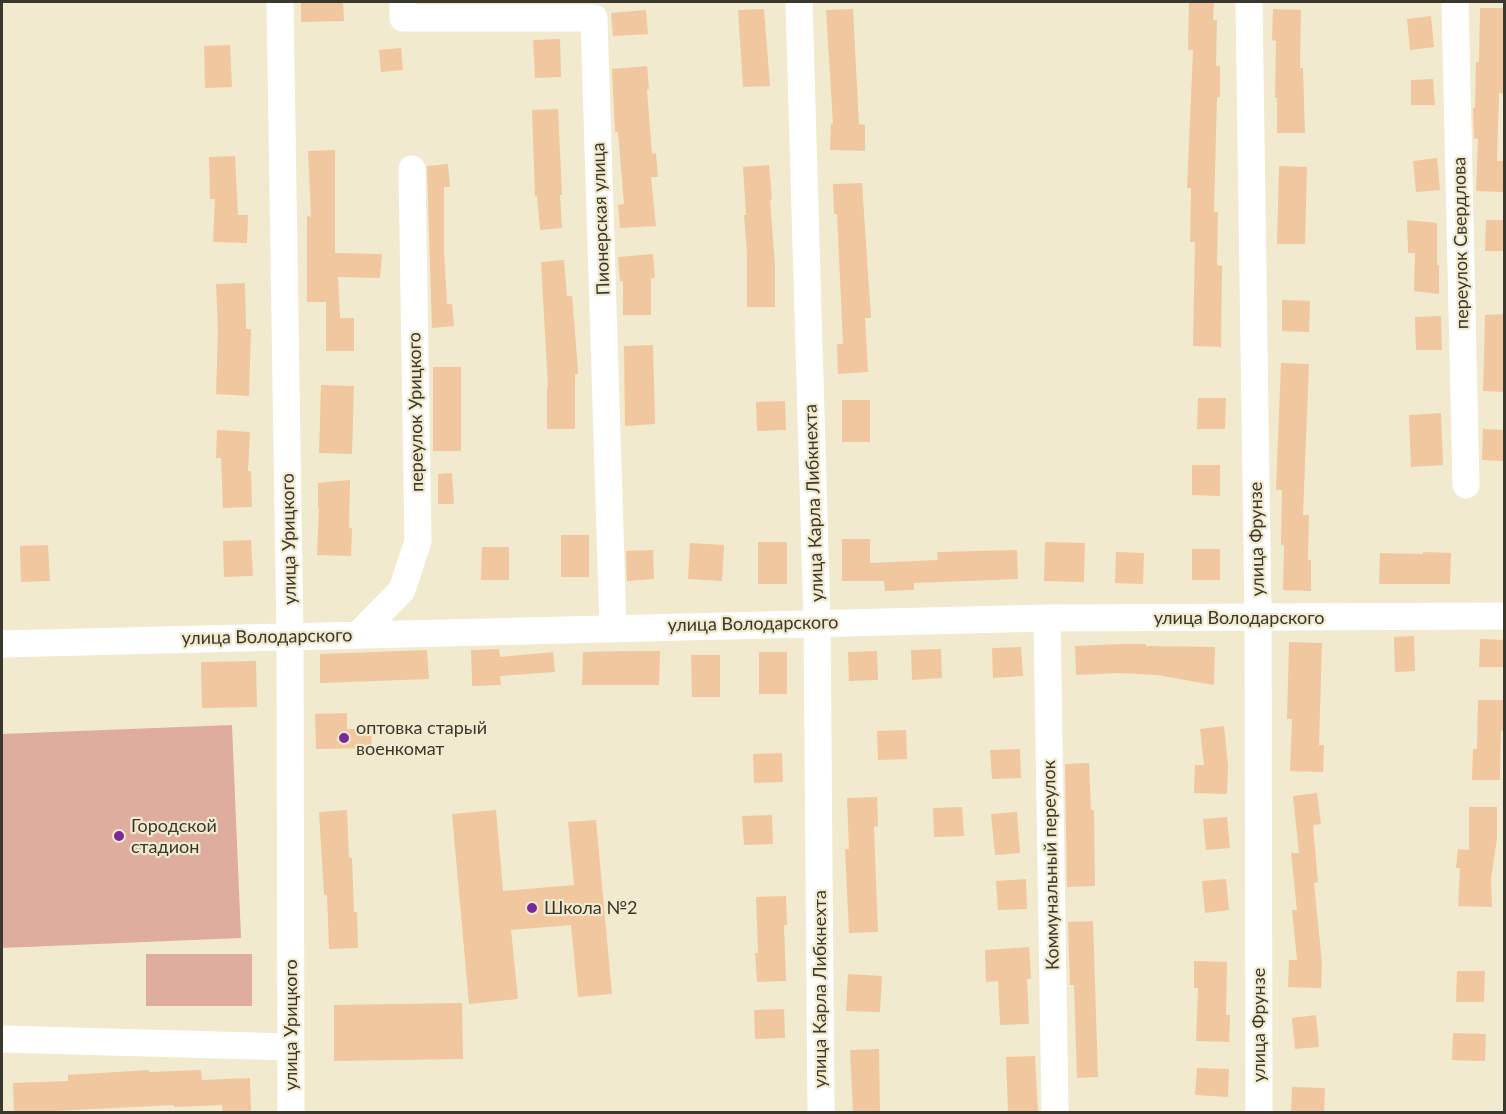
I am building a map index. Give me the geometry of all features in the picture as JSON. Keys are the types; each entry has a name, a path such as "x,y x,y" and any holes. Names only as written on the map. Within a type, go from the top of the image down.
{"street":[{"name":"улица Урицкого","path":"280,2 290,637 291,1113"},
{"name":"Пионерская улица","path":"403,2 403,18 594,18 613,628"},
{"name":"улица Карла Либкнехта","path":"799,2 817,622 821,1113"},
{"name":"улица Фрунзе","path":"1249,2 1258,619 1259,1113"},
{"name":"переулок Свердлова","path":"1455,2 1466,485"},
{"name":"переулок Урицкого","path":"358,635 402,590 418,541 412,169"},
{"name":"улица Володарского","path":"2,644 817,622 1047,618 1258,619 1504,616"},
{"name":"Коммунальный переулок","path":"1047,618 1055,1113"},
{"path":"2,1039 290,1047"}],"shaded area":[{"name":"Городской стадион","path":"232,725 241,938 2,948 2,734"},
{"path":"146,954 252,954 252,1006 146,1006"}],"building":[{"path":"301,2 343,2 344,21 301,22"},
{"path":"1189,2 1214,2 1213,20 1217,20 1216,66 1220,66 1220,97 1217,97 1214,212 1218,212 1217,265 1222,266 1221,347 1193,346 1195,242 1190,242 1191,188 1187,188 1193,50 1188,50"},
{"path":"1480,8 1504,8 1504,94 1499,93 1497,161 1504,161 1504,192 1476,191 1478,139 1474,138 1473,108 1475,108 1476,62 1479,62"},
{"path":"764,9 770,86 743,87 738,10"},
{"path":"853,9 859,124 865,125 865,151 830,150 831,124 833,124 826,10"},
{"path":"1273,9 1301,10 1300,68 1303,68 1305,133 1277,133 1276,41 1272,40"},
{"path":"646,10 648,34 613,36 611,13"},
{"path":"1431,16 1434,47 1410,50 1407,19"},
{"path":"560,39 561,77 535,78 533,40"},
{"path":"230,45 232,87 205,88 204,46"},
{"path":"401,48 403,70 381,72 379,50"},
{"path":"647,66 652,154 656,153 658,177 651,177 656,226 620,228 618,205 624,204 618,132 615,132 612,69"},
{"path":"1433,79 1435,105 1411,105 1411,80"},
{"path":"558,109 562,228 540,230 537,196 535,196 532,110"},
{"path":"335,150 335,253 382,254 380,278 338,277 340,318 354,318 354,351 326,351 326,302 307,302 307,216 311,217 308,151"},
{"path":"235,156 238,215 248,215 247,243 213,242 215,199 210,199 209,157"},
{"path":"1437,158 1440,190 1416,192 1413,161"},
{"path":"448,164 450,187 444,187 444,251 447,304 452,304 454,326 432,328 427,166"},
{"path":"769,165 775,307 747,307 743,167"},
{"path":"1279,166 1307,167 1305,244 1277,244"},
{"path":"862,183 871,318 865,318 868,372 838,374 837,344 843,344 837,214 834,214 833,184"},
{"path":"1407,220 1437,223 1439,294 1414,291 1415,253 1408,253"},
{"path":"1486,220 1504,220 1504,251 1485,251"},
{"path":"653,254 655,278 651,278 651,315 623,315 623,281 620,281 618,257"},
{"path":"564,260 567,296 572,296 578,374 575,374 575,429 547,429 548,387 541,262"},
{"path":"245,283 246,329 251,329 249,396 216,394 218,331 216,284"},
{"path":"1282,300 1310,301 1309,332 1282,331"},
{"path":"1504,314 1504,392 1483,391 1485,315"},
{"path":"1441,316 1442,350 1416,350 1415,317"},
{"path":"653,345 655,424 625,426 624,346"},
{"path":"1281,363 1309,364 1303,515 1309,515 1308,560 1311,560 1311,591 1283,590 1282,490 1276,490"},
{"path":"433,367 461,367 461,451 433,451"},
{"path":"321,385 354,386 352,454 319,453"},
{"path":"1198,398 1226,398 1225,429 1197,429"},
{"path":"842,400 870,400 870,442 842,442"},
{"path":"785,401 786,430 757,431 756,402"},
{"path":"1441,413 1443,465 1411,467 1409,415"},
{"path":"1483,429 1504,430 1504,461 1482,460"},
{"path":"217,430 250,432 248,471 251,471 252,507 223,508 221,458 216,458"},
{"path":"1192,465 1220,465 1220,496 1192,495"},
{"path":"452,473 454,504 438,504 438,474"},
{"path":"350,480 351,556 317,555 318,483"},
{"path":"561,535 589,535 589,577 561,577"},
{"path":"842,539 870,539 870,563 938,560 937,552 1017,550 1018,579 914,583 914,590 885,591 884,581 842,581"},
{"path":"251,540 253,576 224,577 223,541"},
{"path":"758,542 787,542 787,584 758,584"},
{"path":"1045,542 1085,543 1084,582 1044,581"},
{"path":"690,543 724,545 722,581 688,579"},
{"path":"48,545 50,581 21,582 20,546"},
{"path":"482,547 509,547 509,580 481,580"},
{"path":"1192,549 1220,549 1220,580 1192,580"},
{"path":"653,550 654,579 627,581 626,551"},
{"path":"1116,552 1144,553 1143,584 1115,583"},
{"path":"1423,552 1451,553 1450,584 1379,584 1380,553 1423,554"},
{"path":"1414,636 1415,671 1395,672 1394,637"},
{"path":"1480,639 1504,640 1504,667 1479,667"},
{"path":"1289,642 1322,643 1319,745 1324,745 1323,772 1290,771 1292,719 1287,719"},
{"path":"1124,644 1215,647 1214,685 1157,675 1118,673 1076,675 1075,646"},
{"path":"1021,647 1023,676 993,678 992,648"},
{"path":"499,649 500,657 553,652 555,672 500,676 501,685 472,686 471,650"},
{"path":"941,649 942,678 912,680 911,650"},
{"path":"427,650 429,679 320,683 320,654"},
{"path":"660,651 659,685 582,685 583,652"},
{"path":"877,651 878,680 849,681 848,652"},
{"path":"759,652 787,652 787,694 759,694"},
{"path":"691,655 720,655 720,697 692,697"},
{"path":"256,661 257,707 202,708 201,662"},
{"path":"1478,700 1504,700 1500,780 1472,780 1473,749 1477,749"},
{"name":"оптовка старый военкомат","path":"347,713 347,729 371,729 372,748 316,749 315,714"},
{"path":"1224,726 1228,766 1227,794 1194,793 1195,765 1204,765 1200,729"},
{"path":"906,730 907,759 878,760 877,731"},
{"path":"1020,749 1021,778 992,779 990,750"},
{"path":"782,753 783,782 754,783 753,754"},
{"path":"1089,763 1091,810 1094,810 1095,886 1067,887 1065,764"},
{"path":"1317,793 1321,824 1313,825 1318,882 1314,883 1322,963 1321,988 1288,987 1289,960 1297,960 1292,910 1297,910 1291,853 1299,853 1293,796"},
{"path":"877,797 878,826 874,827 878,932 849,933 845,849 849,849 847,798"},
{"path":"962,807 964,836 934,837 933,808"},
{"path":"1469,807 1497,807 1497,838 1491,879 1492,907 1458,906 1460,868 1456,868 1458,849 1469,850"},
{"path":"347,810 354,912 357,912 358,948 329,949 327,895 324,895 319,812"},
{"name":"Школа №2","path":"496,810 503,891 574,885 568,822 596,820 612,994 578,997 571,925 511,930 518,999 469,1004 452,814"},
{"path":"1017,812 1020,853 995,855 991,814"},
{"path":"772,815 773,844 744,845 742,816"},
{"path":"1227,817 1230,848 1206,850 1203,819"},
{"path":"1026,879 1027,909 998,910 996,881"},
{"path":"1226,879 1229,910 1205,913 1202,881"},
{"path":"786,896 787,925 784,925 786,981 757,982 756,897"},
{"path":"1093,921 1098,1077 1077,1078 1074,985 1070,985 1068,922"},
{"path":"1029,947 1031,979 1027,979 1029,1024 1000,1025 998,981 986,982 985,950"},
{"path":"1194,961 1227,962 1226,1015 1230,1015 1229,1042 1196,1041 1198,988 1194,988"},
{"path":"1457,971 1485,971 1484,1002 1456,1002"},
{"path":"848,974 882,976 880,1012 846,1011"},
{"path":"462,1003 463,1059 334,1061 334,1005"},
{"path":"784,1009 785,1038 755,1039 754,1010"},
{"path":"1316,1015 1319,1047 1295,1049 1292,1018"},
{"path":"1453,1033 1486,1034 1485,1061 1452,1060"},
{"path":"879,1049 880,1113 853,1113 850,1050"},
{"path":"1035,1056 1038,1113 1008,1113 1006,1057"},
{"path":"1197,1068 1229,1069 1228,1097 1195,1095"},
{"path":"149,1070 149,1072 201,1070 202,1080 250,1078 251,1113 223,1113 222,1105 174,1107 174,1105 14,1113 13,1083 68,1081 68,1075"},
{"path":"1292,1087 1325,1088 1324,1113 1291,1113"}],"place":[{"name":"оптовка старый военкомат","path":"344,738"},
{"name":"Городской стадион","path":"119,836"},
{"name":"Школа №2","path":"532,908"}]}
